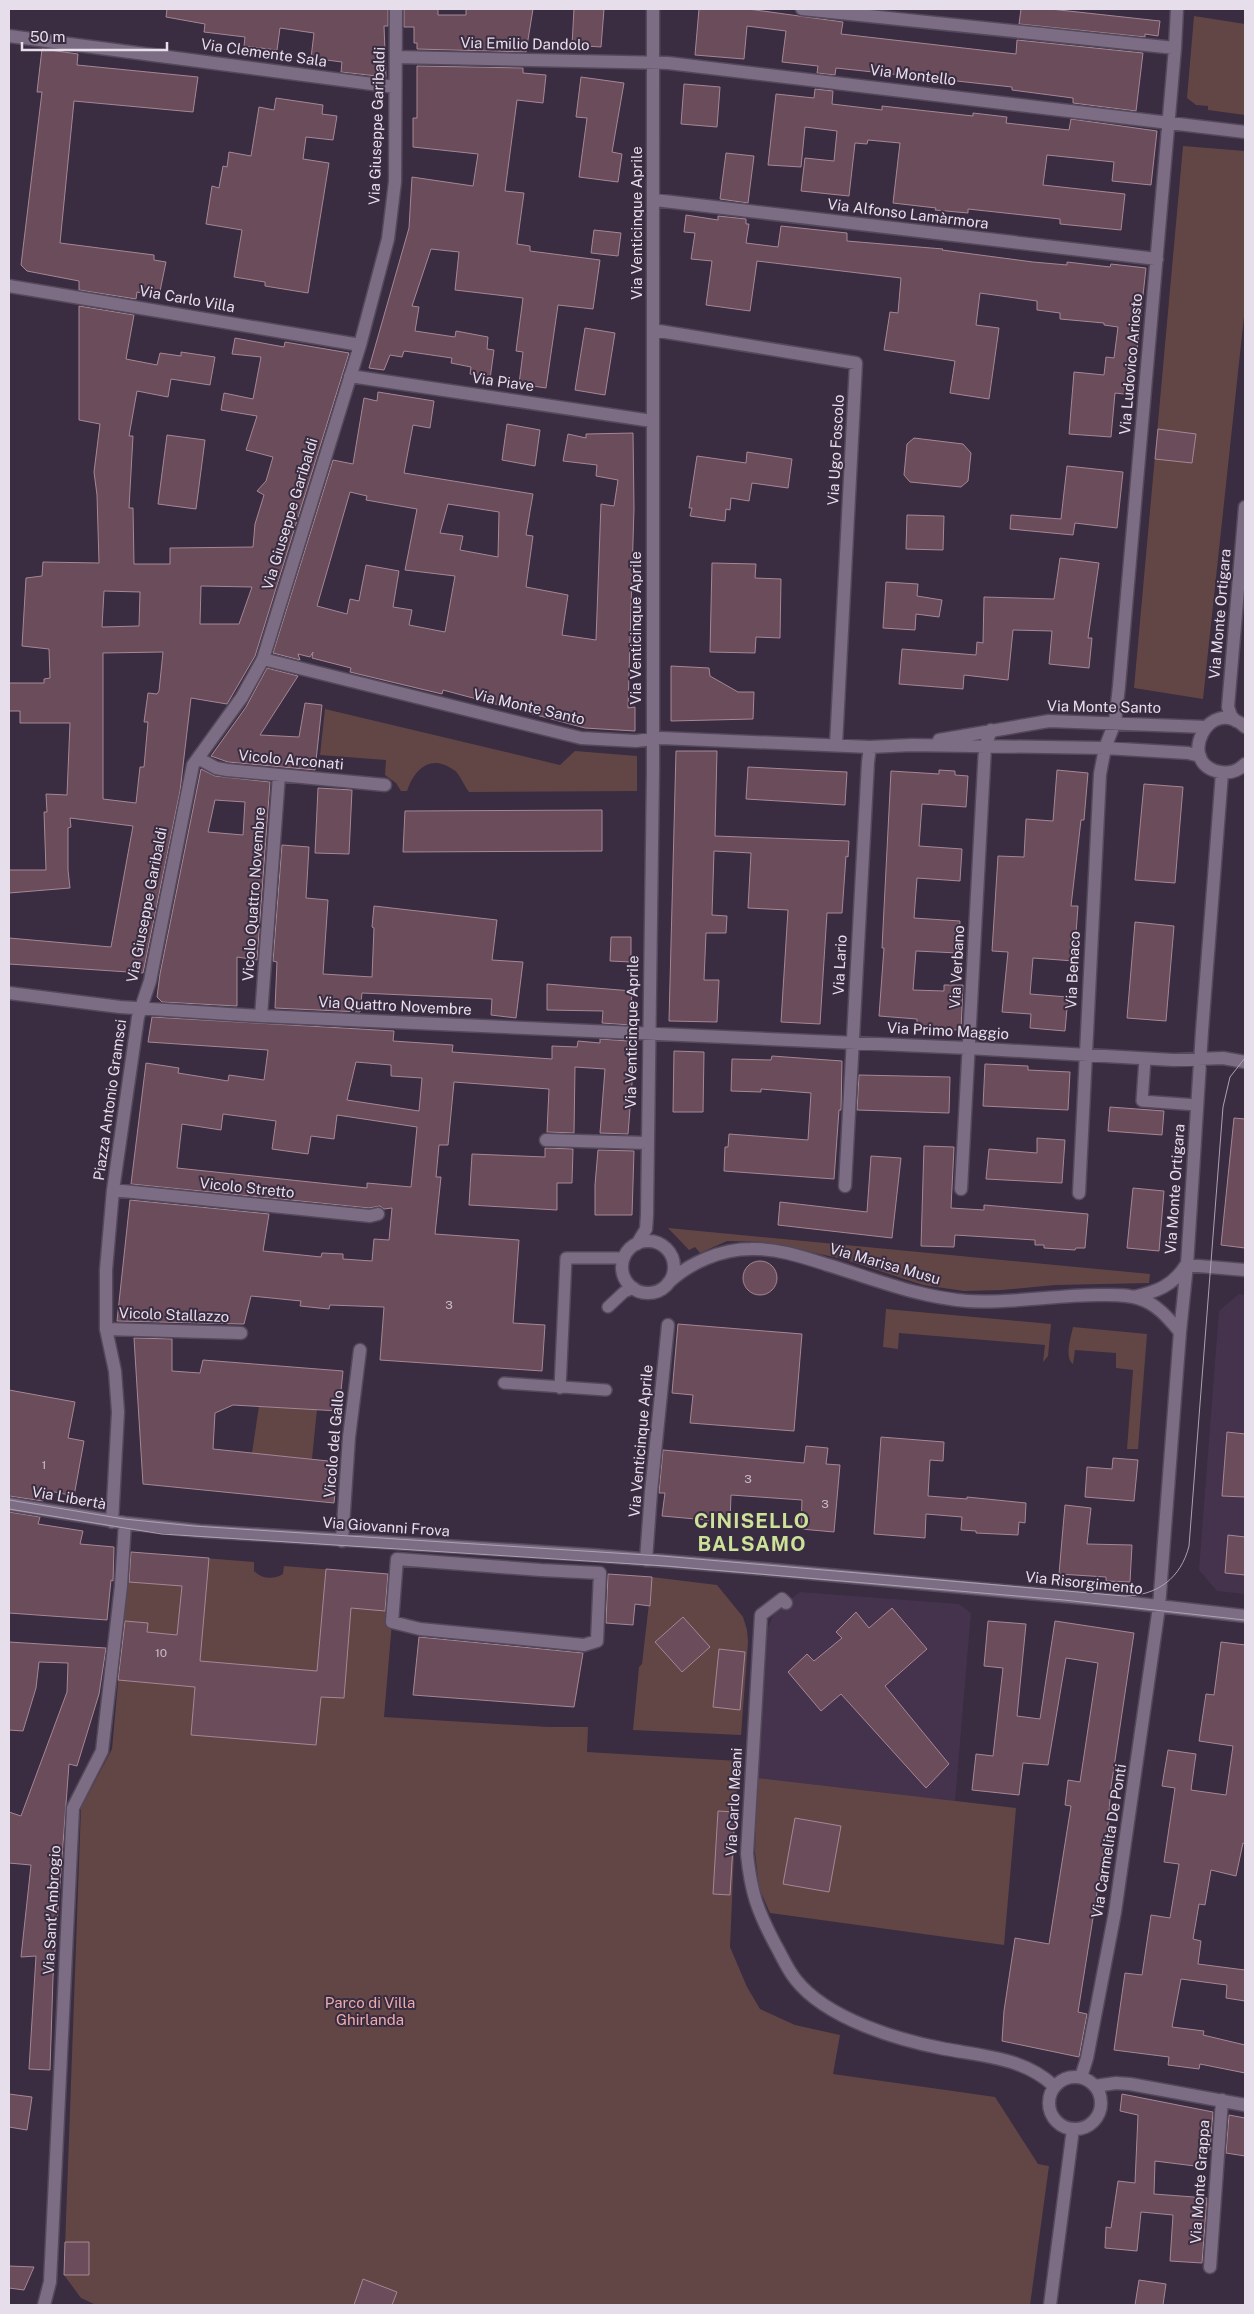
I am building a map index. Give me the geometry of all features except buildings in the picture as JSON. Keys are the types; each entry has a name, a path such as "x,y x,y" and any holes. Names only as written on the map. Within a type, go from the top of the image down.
{"street":[{"name":"Via Giuseppe Garibaldi","path":"140,1007 150,981 193,765 242,697 263,659 360,345 388,239 395,182 396,9"},
{"name":"Via Venticinque Aprile","path":"637,1244 646,1229 652,739 652,421 655,200 653,9"},
{"path":"802,9 1176,48"},
{"name":"Via Ludovico Ariosto","path":"1105,748 1114,722 1176,48 1177,9"},
{"name":"Via Clemente Sala","path":"9,36 396,87"},
{"name":"Via Emilio Dandolo","path":"396,57 653,62"},
{"name":"Via Montello","path":"653,62 1245,132"},
{"name":"Via Alfonso Lamàrmora","path":"655,200 1157,260"},
{"name":"Via Carlo Villa","path":"9,286 360,345"},
{"name":"Via Ugo Foscolo","path":"653,330 856,363 836,745"},
{"name":"Via Piave","path":"350,376 652,421"},
{"name":"Via Monte Ortigara","path":"1241,724 1231,716 1228,707 1245,507"},
{"name":"Via Monte Santo","path":"263,659 581,738 870,746 912,744 1105,748 1188,753 1200,756"},
{"name":"Via Monte Santo","path":"912,744 1049,721 1206,726 1220,719 1241,724"},
{"path":"1206,726 1199,740 1200,756 1208,766 1222,773 1235,771 1245,764"},
{"name":"Via Verbano","path":"962,1189 985,746 991,730"},
{"name":"Via Lario","path":"845,1186 867,771 870,746"},
{"name":"Via Benaco","path":"1079,1193 1100,784 1105,748"},
{"name":"Vicolo Arconati","path":"198,758 216,768 385,785"},
{"name":"Via Monte Ortigara","path":"1159,1607 1180,1332 1187,1265 1222,773"},
{"name":"Vicolo Quattro Novembre","path":"261,1016 279,774"},
{"name":"Piazza Antonio Gramsci","path":"9,993 120,1007 140,1007 113,1190 106,1270 106,1330 115,1371 118,1412 118,1523"},
{"name":"Via Quattro Novembre","path":"140,1007 261,1016 648,1034"},
{"name":"Via Primo Maggio","path":"648,1034 853,1042 1086,1054 1145,1059 1223,1058 1245,1062"},
{"path":"546,1140 647,1143"},
{"name":"Vicolo Stretto","path":"113,1190 370,1216 378,1214"},
{"path":"654,1242 669,1251 674,1262 674,1268 668,1283 658,1291 651,1292 634,1288 624,1274 624,1258 630,1249 637,1244 654,1242"},
{"name":"Via Marisa Musu","path":"668,1283 680,1273 700,1262 725,1253 750,1249 784,1252 907,1290 951,1299 988,1301 1066,1295 1133,1297 1164,1288 1179,1276 1187,1265"},
{"path":"1187,1265 1245,1270"},
{"name":"Via Marisa Musu","path":"1133,1297 1157,1308 1180,1332"},
{"name":"Via Venticinque Aprile","path":"646,1560 668,1325"},
{"name":"Vicolo Stallazzo","path":"106,1330 241,1333"},
{"name":"Vicolo del Gallo","path":"342,1541 349,1437 360,1350"},
{"name":"Via Libertà","path":"9,1504 118,1523"},
{"name":"Via Giovanni Frova","path":"118,1523 342,1541 646,1560 920,1583"},
{"name":"Via Sant'Ambrogio","path":"44,2305 50,2282 73,1808 102,1751 121,1586 118,1523"},
{"path":"397,1559 600,1573 597,1641 584,1645 420,1629 392,1622 397,1559"},
{"name":"Via Risorgimento","path":"920,1583 1115,1601 1245,1616"},
{"name":"Via Carlo Meani","path":"786,1603 782,1599 761,1615 746,1854 751,1889 759,1914 796,1980 820,2001 863,2026 932,2046 1015,2063 1041,2073 1054,2086"},
{"name":"Via Carmelita De Ponti","path":"1081,2077 1087,2058 1115,1912 1159,1607"},
{"path":"1072,2077 1081,2077 1095,2086 1100,2095 1101,2106 1098,2116 1090,2124 1081,2128 1066,2128 1052,2117 1049,2100 1054,2086 1072,2077"},
{"name":"Via Monte Grappa","path":"1095,2086 1116,2082 1245,2105"},
{"name":"Via Monte Grappa","path":"1210,2267 1222,2100"},
{"path":"1050,2305 1073,2129"}],"lane":[{"path":"1145,1059 1142,1101 1197,1105"},
{"path":"560,1388 566,1258 624,1258"},
{"path":"608,1307 624,1292 634,1288"},
{"path":"504,1383 606,1390"}],"shaded area":[{"path":"1239,1294 1245,1295 1245,1594 1217,1591 1199,1570 1219,1311"},
{"path":"800,1592 959,1604 971,1613 955,1801 757,1778 766,1631 776,1610"}],"green space":[{"path":"1194,16 1245,24 1245,115 1208,110 1208,106 1196,105 1187,98"},
{"path":"1183,146 1245,151 1245,307 1203,699 1134,688"},
{"path":"325,709 560,765 575,751 637,756 637,791 469,792 454,770 446,765 431,763 419,770 407,791 401,791 396,783 385,775 386,760 320,755"},
{"path":"668,1228 1150,1274 1149,1283 1055,1285 1002,1290 964,1291 923,1285 843,1259 764,1242 727,1241 700,1253 695,1247 689,1250"},
{"path":"886,1309 1051,1324 1048,1356 1043,1362 1045,1345 899,1333 898,1349 883,1347"},
{"path":"1073,1327 1147,1334 1138,1449 1127,1449 1133,1370 1116,1368 1116,1353 1075,1350 1073,1364 1070,1361 1069,1352"},
{"path":"259,1406 317,1409 312,1459 252,1453"},
{"name":"Parco di Villa Ghirlanda","path":"130,1552 254,1562 254,1571 260,1576 268,1578 283,1574 284,1566 396,1575 384,1717 548,1727 588,1727 587,1752 738,1761 730,1947 747,1987 760,2009 795,2025 840,2035 833,2074 995,2097 1038,2164 1049,2166 1030,2305 96,2305 81,2298 64,2275 81,1808 112,1749"},
{"path":"652,1577 717,1585 743,1617 748,1642 741,1735 633,1730 639,1667 642,1664"},
{"path":"757,1778 1016,1808 1004,1945 770,1913 759,1888 755,1852"}],"tram line":[{"path":"9,1500 124,1519 193,1526 662,1556 1124,1596 1147,1593 1157,1589 1174,1576 1189,1546 1223,1107 1230,1077 1245,1058"},
{"path":"9,1509 162,1534 666,1566 1064,1600 1245,1620"}],"district":[{"name":"CINISELLO BALSAMO","path":"752,1532"}]}
